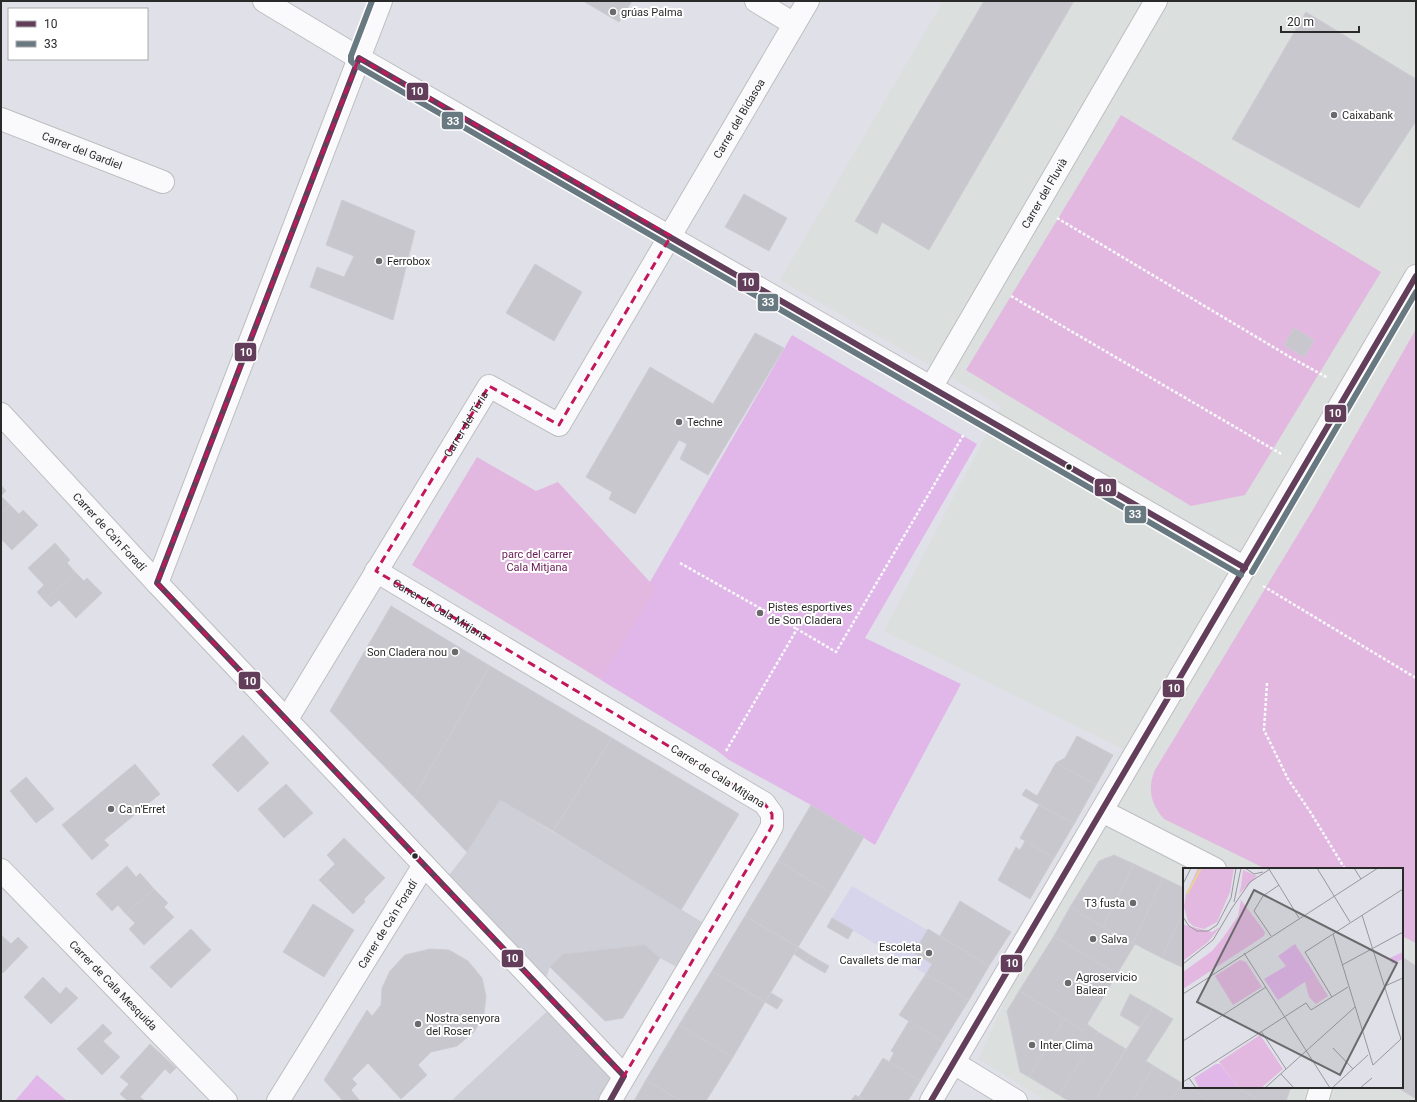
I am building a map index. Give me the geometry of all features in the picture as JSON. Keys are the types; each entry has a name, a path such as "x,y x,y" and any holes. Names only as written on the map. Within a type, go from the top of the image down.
{"street":[{"path":"264,1 359,58 977,412 1243,571"},
{"path":"157,583 381,1"},
{"path":"756,1 794,24"},
{"name":"Carrer del Bidasoa","path":"671,236 808,1"},
{"name":"Carrer del Fluvià","path":"932,386 1156,1"},
{"name":"Carrer del Gardiel","path":"1,119 163,182"},
{"name":"Carrer del Túria","path":"287,719 489,386 559,426 671,236"},
{"path":"931,1101 1416,276"},
{"name":"Carrer de Ca'n Foradí","path":"1,414 157,583 424,865 278,1101"},
{"name":"Carrer de Cala Mitjana","path":"376,571 713,772 769,808 772,814 772,826 610,1101"},
{"path":"1102,811 1213,868"},
{"path":"424,865 624,1076"},
{"name":"Carrer de Cala Mesquida","path":"2,874 226,1101"},
{"path":"954,1063 1016,1101"},
{"path":"1317,1101 1321,1088"}],"path":[{"path":"1037,206 1290,357 1350,389"},
{"path":"992,284 1304,467"},
{"path":"680,563 836,652 977,412"},
{"path":"1243,571 1416,678"},
{"path":"713,772 797,629"},
{"path":"1266,683 1264,730 1288,779 1312,813 1344,868"}],"highlighted area":[{"path":"359,58 671,236 559,425 489,386 376,571 764,803 772,814 772,826 766,837 624,1076 157,583"}],"shaded area":[{"path":"943,1 1416,1 1416,1101 1046,1101 978,1059 1123,749 884,631 1001,406 780,280"},
{"name":"Pistes esportives de Son Cladera","path":"792,335 977,444 865,638 961,684 875,845 811,805 729,760 715,749 601,680 656,588 650,582"},
{"path":"500,800 712,928 686,972 660,958 645,945 563,954 550,967 542,989 442,884 467,852"},
{"name":"Escoleta Cavallets de mar","path":"852,886 989,966 969,1000 832,918"},
{"path":"555,1004 624,1076 610,1101 451,1101"},
{"path":"37,1075 67,1101 15,1101"}],"green space":[{"path":"1121,115 1381,272 1245,495 1191,506 966,370"},
{"path":"1416,329 1416,943 1403,936 1403,868 1264,868 1164,819 1153,802 1151,783 1155,770 1314,508"},
{"name":"parc del carrer Cala Mitjana","path":"477,457 536,491 558,482 650,582 672,564 715,749 412,565"}],"building":[{"name":"grúas Palma","path":"583,1 632,1 619,22"},
{"path":"984,1 1074,1 929,250 882,222 877,234 855,221"},
{"path":"1306,12 1416,79 1416,121 1359,208 1232,139"},
{"path":"744,194 787,218 769,251 725,227"},
{"name":"Ferrobox","path":"342,200 415,231 393,320 310,287 317,267 344,277 354,256 326,245"},
{"path":"535,264 582,292 554,341 506,313"},
{"path":"1294,328 1314,340 1304,357 1284,345"},
{"name":"Techne","path":"755,333 784,348 708,475 680,459 687,444 679,440 635,514 609,499 612,492 586,477 650,367 713,404"},
{"path":"1,485 6,491 1,496"},
{"path":"1,496 10,505 1,513"},
{"path":"10,505 19,514 23,510 38,525 12,550 1,539 1,513"},
{"path":"55,543 70,560 67,563 75,572 45,601 37,592 44,585 28,568"},
{"path":"75,572 84,581 87,578 102,593 76,618 59,600 51,607 45,601"},
{"path":"391,606 490,666 414,797 330,711"},
{"path":"490,666 612,738 553,831 500,800 467,852 414,797"},
{"path":"243,735 269,763 238,792 212,765"},
{"path":"1077,736 1113,755 1096,785 1056,763 1065,758"},
{"path":"612,738 739,814 681,910 553,831"},
{"path":"1056,763 1096,785 1074,824 1022,795 1026,789 1037,796"},
{"name":"Ca n'Erret","path":"135,764 160,794 104,840 109,845 92,860 62,825"},
{"path":"26,777 54,809 36,823 10,791"},
{"path":"286,784 313,813 284,838 258,809"},
{"path":"811,805 864,837 831,893 778,861"},
{"path":"1039,805 1074,824 1054,858 1020,838"},
{"path":"344,838 385,878 364,899 365,902 353,914 319,880 335,864 327,855"},
{"path":"1025,841 1054,858 1030,899 998,880 1016,847 1020,850"},
{"path":"1114,855 1134,864 1103,927 1070,907 1099,861"},
{"path":"778,861 831,893 798,947 745,916"},
{"name":"T3 fusta","path":"1134,864 1163,878 1133,943 1103,927"},
{"path":"127,866 136,877 140,873 154,889 126,914 118,905 112,911 96,894"},
{"path":"1163,878 1183,888 1183,912 1162,958 1133,943"},
{"path":"154,889 168,903 164,907 174,917 144,945 129,929 135,923 126,914"},
{"path":"960,901 1011,932 989,966 940,936"},
{"path":"313,904 354,930 324,977 283,952"},
{"name":"Salva","path":"1070,907 1135,944 1117,974 1054,936"},
{"path":"1183,912 1183,968 1162,958"},
{"path":"745,916 798,947 765,1002 712,971"},
{"path":"832,918 853,930 848,939 827,927"},
{"path":"191,929 211,950 171,988 150,967"},
{"path":"928,929 989,966 969,1000 926,974 932,964 914,953"},
{"path":"1,935 11,944 18,937 28,947 3,973 1,971"},
{"name":"Agroservicio Balear","path":"1054,936 1117,974 1083,1031 1019,991"},
{"path":"645,945 660,958 623,1018 605,1021 550,967 563,954"},
{"path":"798,947 810,955 806,962 794,954"},
{"name":"Nostra senyora del Roser","path":"430,949 449,950 468,961 482,978 486,996 484,1014 474,1032 457,1046 431,1052 418,1065 427,1075 401,1099 368,1063 352,1079 357,1084 351,1090 360,1101 343,1101 324,1080 367,1010 372,1016 381,1005 382,988 390,971 405,955"},
{"path":"810,955 829,966 825,973 806,962"},
{"path":"1403,958 1416,966 1416,1099 1399,1088 1403,1088"},
{"path":"712,971 765,1002 733,1057 679,1025"},
{"path":"926,974 969,1000 943,1042 899,1015"},
{"path":"43,977 60,994 66,987 78,998 51,1024 24,997"},
{"name":"Inter Clima","path":"1019,991 1065,1019 1029,1077 1020,1072 1007,1011"},
{"path":"771,993 783,1000 777,1009 765,1002"},
{"path":"1130,994 1153,1007 1140,1027 1120,1015"},
{"path":"1153,1007 1173,1019 1146,1061 1154,1066 1133,1101 1094,1101"},
{"path":"1065,1019 1083,1031 1087,1024 1098,1032 1059,1095 1029,1077"},
{"path":"909,1021 943,1042 920,1081 889,1062 894,1053 891,1051"},
{"path":"103,1024 112,1033 103,1041 120,1057 102,1075 77,1049"},
{"path":"679,1025 733,1057 706,1101 681,1101 646,1080"},
{"path":"1098,1032 1126,1049 1094,1101 1069,1101 1059,1095"},
{"path":"150,1044 176,1068 170,1074 165,1069 140,1097 145,1101 128,1101 120,1094 129,1084 120,1077"},
{"path":"883,1058 920,1081 908,1101 865,1101 859,1097"},
{"path":"1154,1066 1182,1083 1171,1101 1133,1101"},
{"path":"646,1080 681,1101 634,1101"},
{"path":"1182,1083 1183,1088 1190,1088 1209,1101 1171,1101"},
{"path":"1239,1088 1260,1101 1209,1101 1191,1089"},
{"path":"1239,1088 1291,1088 1286,1101 1260,1101"},
{"path":"855,1095 859,1097 865,1101 851,1101"}],"transit line":[{"name":"33","path":"372,1 351,56 351,61 354,64 1241,575"},
{"name":"10","path":"610,1101 624,1076 157,583 359,58 1245,568"},
{"name":"10","path":"931,1101 1416,276"},
{"name":"33","path":"1252,572 1416,292"}],"place":[{"name":"grúas Palma","path":"613,12"},
{"name":"Caixabank","path":"1334,115"},
{"name":"Ferrobox","path":"379,261"},
{"name":"Techne","path":"679,422"},
{"name":"Pistes esportives de Son Cladera","path":"760,613"},
{"name":"Son Cladera nou","path":"455,652"},
{"name":"Ca n'Erret","path":"111,809"},
{"name":"T3 fusta","path":"1133,903"},
{"name":"Salva","path":"1093,939"},
{"name":"Escoleta Cavallets de mar","path":"929,953"},
{"name":"Agroservicio Balear","path":"1068,983"},
{"name":"Nostra senyora del Roser","path":"418,1024"},
{"name":"Inter Clima","path":"1032,1045"}]}
